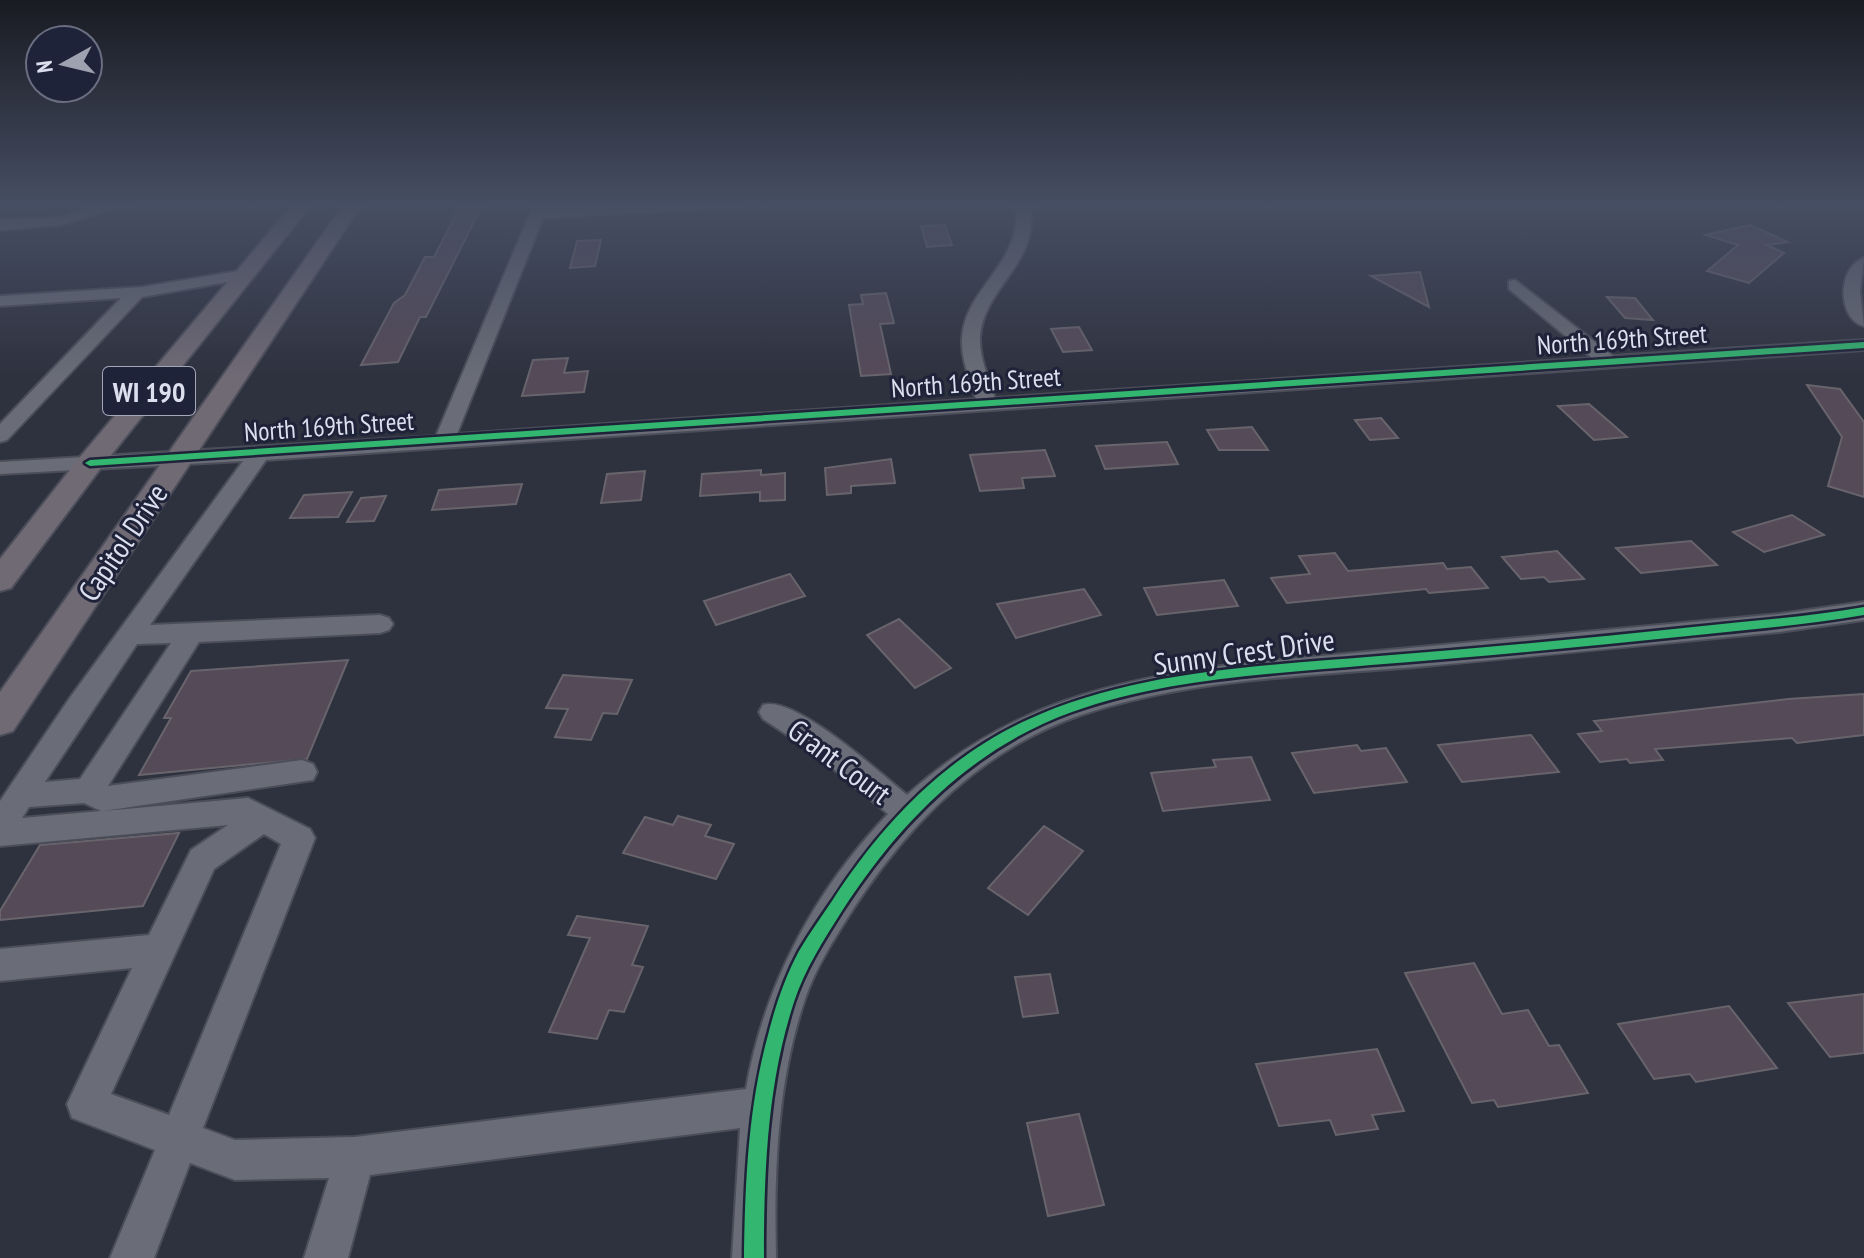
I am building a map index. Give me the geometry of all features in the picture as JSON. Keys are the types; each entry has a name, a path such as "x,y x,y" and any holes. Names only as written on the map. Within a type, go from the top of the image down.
{"main road":[{"name":"WI 190","path":"0,581 90,463 254,263"},
{"name":"Capitol Drive","path":"0,721 313,263"},
{"path":"0,572 32,536"}],"street":[{"path":"445,439 517,263"},
{"path":"987,403 973,355 972,332 1011,263"},
{"path":"1864,263 1854,273 1850,285 1864,321"},
{"path":"0,301 137,292 244,275"},
{"path":"1515,285 1608,362"},
{"path":"0,436 137,292"},
{"name":"North 169th Street","path":"0,468 259,454 1864,345"},
{"path":"0,826 129,635 259,454"},
{"name":"Sunny Crest Drive","path":"754,1258 753,1215 762,1106 780,1026 800,964 868,858 907,812 972,758 1033,722 1076,706 1169,684 1301,667 1577,644 1864,611"},
{"path":"129,635 380,624"},
{"path":"89,790 191,633"},
{"name":"Grant Court","path":"773,712 823,744 907,812"},
{"path":"20,796 89,790 101,799 302,772"},
{"path":"0,833 248,811 299,838 132,1258"},
{"path":"262,819 202,860 86,1104 235,1160 355,1157 762,1106"},
{"path":"0,965 159,950"},
{"path":"326,1258 355,1157"}],"building":[{"path":"422,263 453,263 426,317 420,317 398,362 361,365 394,303 405,295"},
{"path":"571,263 596,263 595,266 570,268"},
{"path":"1717,263 1773,263 1749,283 1707,271"},
{"path":"1420,272 1429,307 1371,276"},
{"path":"886,293 894,323 880,324 891,374 861,376 849,305 863,304 861,295"},
{"path":"1607,297 1635,298 1653,320 1625,318"},
{"path":"1079,327 1092,350 1063,352 1051,329"},
{"path":"568,358 564,373 588,371 584,392 522,396 533,360"},
{"path":"1807,385 1840,389 1864,422 1864,497 1828,486 1842,437"},
{"path":"1589,404 1627,437 1594,440 1558,406"},
{"path":"1381,418 1398,438 1370,440 1355,420"},
{"path":"1252,427 1268,450 1219,450 1207,430"},
{"path":"1167,442 1178,464 1105,469 1096,446"},
{"path":"1045,450 1055,476 1022,478 1024,488 980,491 970,455"},
{"path":"891,459 895,483 851,486 851,493 827,495 825,468"},
{"path":"761,470 761,475 785,473 785,500 760,501 760,492 700,496 702,474"},
{"path":"645,471 641,500 601,503 607,474"},
{"path":"522,484 516,504 432,510 439,490"},
{"path":"352,492 338,517 290,518 304,495"},
{"path":"386,496 374,521 347,522 361,498"},
{"path":"1792,515 1824,535 1764,552 1733,532"},
{"path":"1691,541 1717,565 1641,573 1616,548"},
{"path":"1557,551 1584,579 1549,582 1544,577 1521,579 1502,557"},
{"path":"1335,553 1348,571 1443,563 1447,569 1471,567 1488,588 1429,593 1426,589 1287,603 1271,578 1310,574 1299,556"},
{"path":"790,574 805,596 716,625 704,601"},
{"path":"1224,580 1238,606 1157,615 1144,588"},
{"path":"1084,589 1101,615 1016,638 997,604"},
{"path":"899,619 951,668 915,688 867,635"},
{"path":"348,660 307,759 139,775 171,718 164,718 191,671"},
{"path":"563,675 632,680 617,714 603,713 591,740 555,737 568,709 546,708"},
{"path":"1864,694 1864,735 1797,743 1792,738 1655,749 1663,760 1630,763 1627,759 1600,762 1578,734 1602,731 1594,721 1788,699"},
{"path":"1531,735 1559,772 1462,782 1438,745"},
{"path":"1357,745 1361,751 1386,748 1407,782 1314,793 1292,753"},
{"path":"1251,757 1270,800 1163,811 1151,773 1216,767 1213,760"},
{"path":"678,816 711,825 705,836 734,844 716,879 623,853 645,817 673,825"},
{"path":"1044,826 1083,851 1028,915 988,888"},
{"path":"179,833 143,906 0,920 0,911 40,845"},
{"path":"577,916 648,926 632,965 643,967 624,1012 609,1010 597,1039 549,1032 590,938 568,935"},
{"path":"1474,963 1502,1014 1528,1010 1549,1046 1559,1045 1588,1093 1498,1107 1494,1100 1472,1103 1405,973"},
{"path":"1050,974 1058,1013 1023,1017 1015,977"},
{"path":"1864,994 1864,1053 1830,1057 1788,1003"},
{"path":"1729,1006 1777,1068 1696,1082 1690,1074 1654,1079 1618,1024"},
{"path":"1377,1049 1404,1111 1372,1115 1378,1129 1336,1135 1330,1120 1279,1126 1256,1064"},
{"path":"1079,1114 1104,1205 1048,1216 1027,1123"}],"cycle path":[{"path":"90,463 1864,345"},
{"path":"754,1258 755,1184 762,1109 776,1036 800,966 850,885 893,829 943,780 1000,740 1069,708 1108,696 1193,679 1779,623 1864,611"}]}
